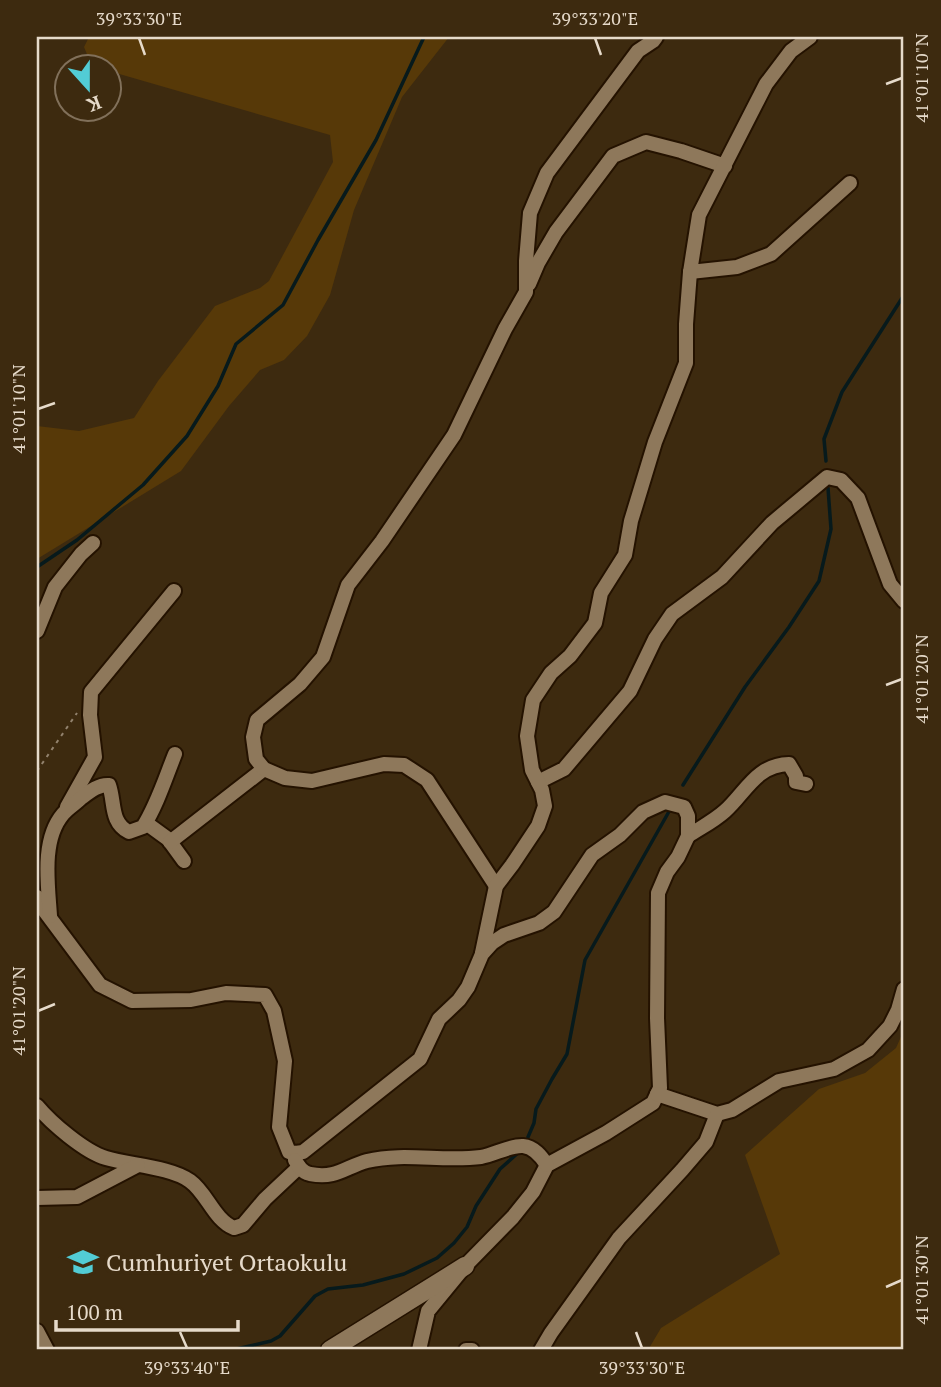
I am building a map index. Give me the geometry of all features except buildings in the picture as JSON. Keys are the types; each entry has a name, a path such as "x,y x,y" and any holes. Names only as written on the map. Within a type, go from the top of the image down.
{"street":[{"path":"526,292 530,213 548,173 638,51 656,37"},
{"path":"289,1152 303,1152 420,1059 439,1019 459,1000 468,986 482,954 496,886 538,826 545,806 542,790 533,770 527,736 533,700 551,673 570,656 595,623 601,593 625,555 631,521 655,442 686,363 690,272 699,215 766,84 791,51 810,37"},
{"path":"496,886 427,780 404,765 384,764 312,781 285,778 264,769 256,759 253,737 257,720 300,684 323,657 348,585 382,541 454,435 538,263 556,232 613,156 646,142 725,166"},
{"path":"690,272 737,267 771,254 850,183"},
{"path":"538,782 564,769 629,691 655,639 672,614 722,577 772,523 827,478 842,480 858,498 890,584 904,601"},
{"path":"37,631 55,587 93,543"},
{"path":"50,917 47,867 52,834 95,757 90,715 91,692 174,591"},
{"path":"63,814 88,793 102,785 109,785 113,812 121,828 129,832 143,827 154,810 175,754"},
{"path":"688,836 715,820 727,810 743,789 777,764 789,764 796,776 796,782 806,784"},
{"path":"170,842 264,769"},
{"path":"419,1350 428,1311 465,1266 513,1217 533,1192 547,1165 606,1133 653,1103 660,1088 657,1018 659,893 667,872 688,836 688,816 684,807 665,802 643,812 620,835 592,855 554,912 539,923 504,935 482,954"},
{"path":"146,822 170,842 184,861"},
{"path":"37,897 100,985 132,1001 191,1000 226,993 265,995 274,1011 285,1061 279,1127 289,1152 301,1170 309,1174 335,1175 367,1161 396,1158 459,1159 492,1154 515,1146 526,1146 539,1154 547,1165"},
{"path":"657,1094 717,1114 732,1110 779,1081 834,1069 868,1050 890,1026 904,989"},
{"path":"37,1106 48,1120 102,1157 173,1173 189,1180 203,1194 225,1225 234,1228 243,1225 265,1199 299,1167"},
{"path":"541,1350 618,1238 706,1142 717,1114"},
{"path":"37,1198 77,1197 138,1165"},
{"path":"330,1350 465,1266"},
{"path":"37,1331 47,1350"},
{"path":"466,1350 472,1350"}],"path":[{"path":"37,771 76,714"}],"shaded area":[{"path":"89,37 449,37 402,97 354,210 330,295 307,336 284,360 260,370 229,406 181,471 37,559 37,426 79,431 134,418 158,381 215,306 260,288 269,281 333,162 330,135 122,75 122,52 86,52 84,47"},
{"path":"904,1030 904,1350 648,1350 661,1328 780,1254 745,1155 819,1089 865,1073 896,1048"}],"waterway":[{"path":"37,567 77,540 143,485 187,436 218,386 236,344 283,305 376,140 424,37"},
{"path":"826,461 824,439 842,392 904,295"},
{"path":"683,785 745,687 819,581 831,529 828,488"},
{"path":"528,1137 536,1109 567,1054 585,960 671,808"},
{"path":"232,1350 271,1341 280,1336 315,1296 328,1289 363,1285 404,1274 437,1258 467,1227 476,1206 500,1169 519,1152"}],"place":[{"name":"Cumhuriyet Ortaokulu","path":"83,1262"}]}
